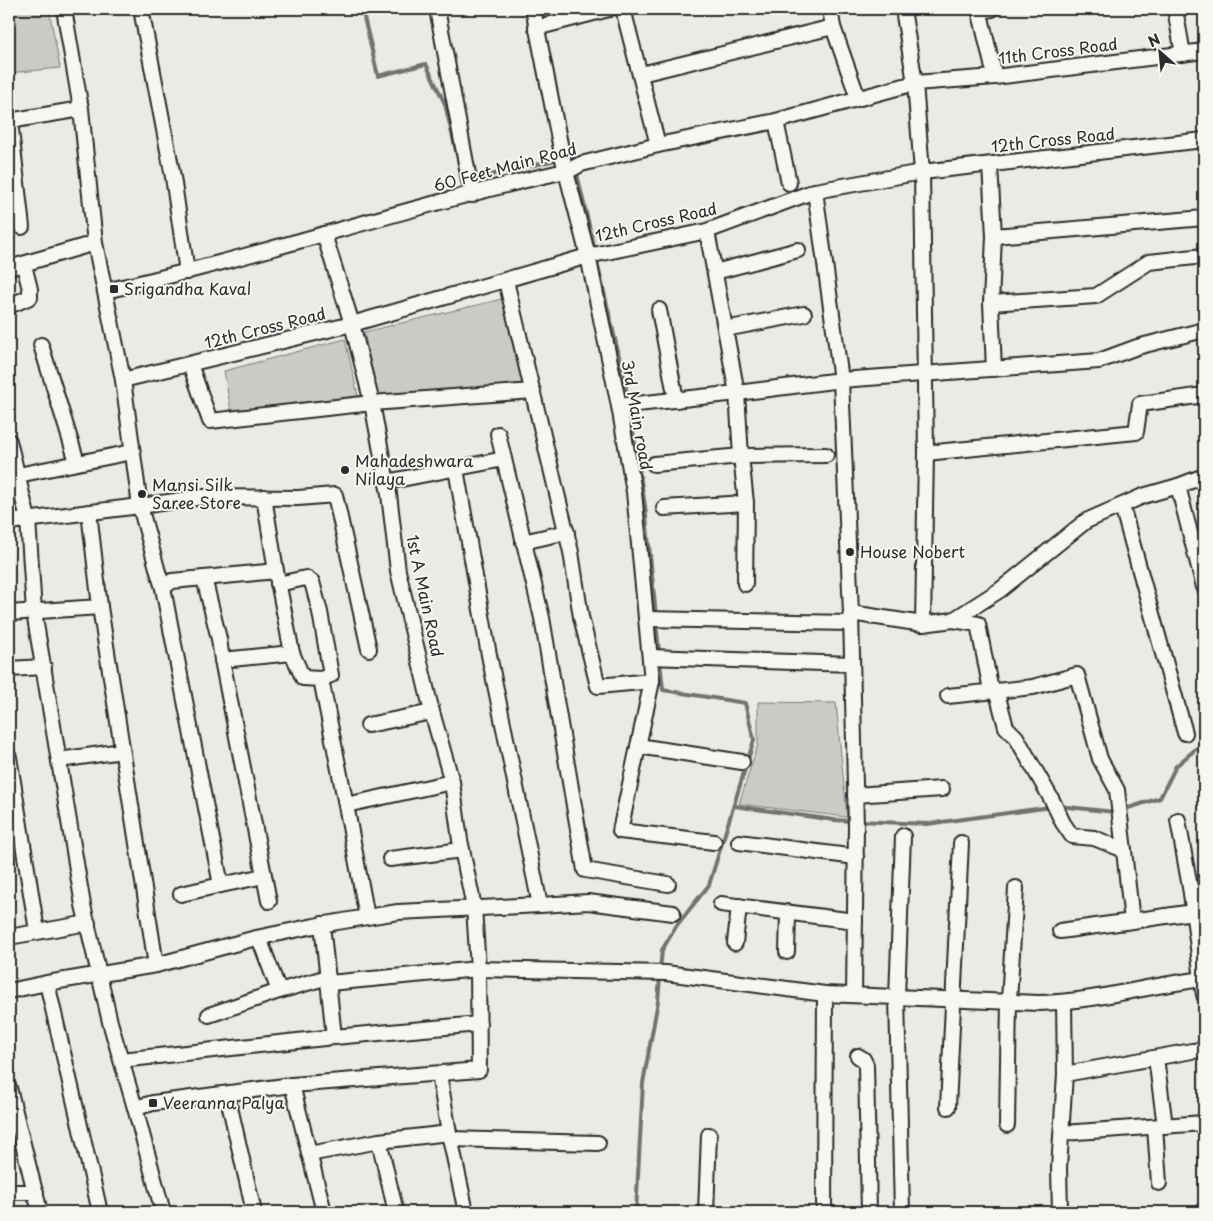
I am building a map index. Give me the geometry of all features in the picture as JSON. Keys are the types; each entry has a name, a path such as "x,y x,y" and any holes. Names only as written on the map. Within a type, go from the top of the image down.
{"street":[{"path":"64,9 82,109 95,243 123,380 140,506 164,588 221,885"},
{"path":"141,9 173,177 187,272"},
{"path":"437,9 470,185"},
{"name":"3rd Main road","path":"533,9 588,256 625,405 652,681 620,831 714,842"},
{"path":"536,28 609,9"},
{"path":"623,9 658,145"},
{"path":"830,9 833,27 858,98"},
{"path":"903,9 915,83 922,172 926,453 923,624"},
{"path":"983,9 995,77"},
{"path":"1175,9 1183,54"},
{"path":"641,74 833,27"},
{"name":"11th Cross Road","path":"915,83 995,77 1204,51"},
{"name":"60 Feet Main Road","path":"105,291 187,272 394,214 470,185 776,121 915,83"},
{"path":"22,228 9,121 82,109"},
{"path":"776,121 789,183"},
{"name":"12th Cross Road","path":"123,380 352,324 588,256 708,231 816,191 922,172 1204,140"},
{"path":"990,165 994,236 991,303 994,369"},
{"path":"816,191 840,380 851,618 856,821 854,995"},
{"path":"994,236 1204,218"},
{"path":"708,231 736,394 746,503 745,584"},
{"name":"1st A Main Road","path":"324,234 352,324 372,403 386,482 398,571 432,712 452,782 462,850 474,907 478,969 479,1070 439,1074"},
{"path":"9,268 95,243"},
{"path":"715,272 798,250"},
{"path":"991,303 1096,296 1149,262 1204,256"},
{"path":"9,306 30,297 24,265"},
{"path":"506,281 567,532 581,618 598,686 652,681"},
{"path":"658,310 676,400"},
{"path":"725,329 804,314"},
{"path":"625,405 736,394 840,380 1099,361 1137,347 1204,330"},
{"path":"42,345 77,462"},
{"path":"190,364 210,421 372,403 533,391"},
{"path":"926,453 1136,432 1140,404 1204,395"},
{"path":"498,434 542,618 585,870 668,884"},
{"path":"9,440 28,520 34,612 98,976 163,1212"},
{"path":"18,475 132,452"},
{"path":"654,464 741,456 826,455"},
{"path":"386,482 504,459"},
{"path":"456,469 489,655 540,905"},
{"path":"953,620 1000,590 1086,521 1143,496 1204,476"},
{"path":"1178,486 1204,587"},
{"path":"9,522 204,497 298,498 335,495 369,649"},
{"path":"164,588 172,581 204,578 277,577 306,578 312,582 320,612 331,674 321,679 303,678 292,653 277,577 264,497"},
{"path":"664,508 746,503"},
{"path":"1122,506 1185,733"},
{"path":"89,512 100,607 156,966"},
{"path":"523,542 567,532"},
{"path":"204,578 219,640 269,901"},
{"path":"9,613 100,607"},
{"path":"646,619 851,618 923,624 953,620 978,624 990,685 998,696 1006,727 1016,737 1072,836 1094,838 1124,850"},
{"path":"222,660 292,653"},
{"path":"650,657 852,664"},
{"path":"9,669 44,667"},
{"path":"948,696 1033,687 1077,675 1100,759 1117,790 1132,921"},
{"path":"321,679 367,917"},
{"path":"368,725 432,712"},
{"path":"638,746 742,762"},
{"path":"59,760 122,752"},
{"path":"9,757 37,931"},
{"path":"346,805 452,782"},
{"path":"855,795 942,789"},
{"path":"1178,820 1198,892 1194,912 1204,995"},
{"path":"902,1212 897,997 903,836"},
{"path":"739,842 856,857"},
{"path":"948,1107 961,843"},
{"path":"390,859 462,850"},
{"path":"181,894 264,876"},
{"path":"1008,1125 1009,1001 1016,888"},
{"path":"9,991 46,983 156,966 259,938 322,924 398,912 588,902 673,912"},
{"path":"721,904 855,921"},
{"path":"735,943 739,906"},
{"path":"787,952 788,912"},
{"path":"1060,931 1194,912"},
{"path":"9,937 88,924"},
{"path":"322,924 334,1037"},
{"path":"259,938 279,991"},
{"path":"209,1015 279,991 328,980 478,969 660,973 825,994 1064,1003 1140,988 1203,979"},
{"path":"46,983 100,1212"},
{"path":"824,1212 825,994"},
{"path":"1060,1212 1059,1168 1063,1133 1065,1074 1064,1003"},
{"path":"121,1060 334,1037 479,1024"},
{"path":"1065,1074 1204,1050"},
{"path":"858,1056 863,1059 866,1065 869,1212"},
{"path":"1156,1058 1160,1126 1159,1183"},
{"path":"135,1108 292,1085 439,1074 466,1212"},
{"path":"292,1085 324,1212"},
{"path":"9,1088 40,1212"},
{"path":"227,1094 254,1212"},
{"path":"1063,1133 1204,1123"},
{"path":"706,1212 709,1135"},
{"path":"309,1154 379,1141 450,1136 598,1143"},
{"path":"379,1141 396,1212"},
{"path":"9,1192 36,1192"}],"shaded area":[{"path":"9,9 49,9 60,68 9,73"},
{"path":"502,299 523,386 378,397 364,332"},
{"path":"345,339 358,396 231,411 224,371"},
{"path":"758,702 836,703 847,817 739,804 758,744"}],"waterway":[{"path":"362,9 378,76 426,64 445,104 461,172"},
{"path":"473,179 573,156 575,164"},
{"path":"576,170 595,251"},
{"path":"596,258 625,382 645,506 656,616"},
{"path":"656,623 663,690 745,703 754,740 709,885 677,925 662,950 660,970"},
{"path":"1122,810 1160,798 1176,766 1204,742"},
{"path":"734,806 852,821"},
{"path":"1058,806 1115,812"},
{"path":"859,821 927,824 1051,807"},
{"path":"636,1212 643,1083 658,1001 660,977"}],"place":[{"name":"Srigandha Kaval","path":"114,289"},
{"name":"Mahadeshwara Nilaya","path":"345,470"},
{"name":"Mansi Silk Saree Store","path":"142,494"},
{"name":"House Nobert","path":"850,552"},
{"name":"Veeranna Palya","path":"153,1103"}]}
